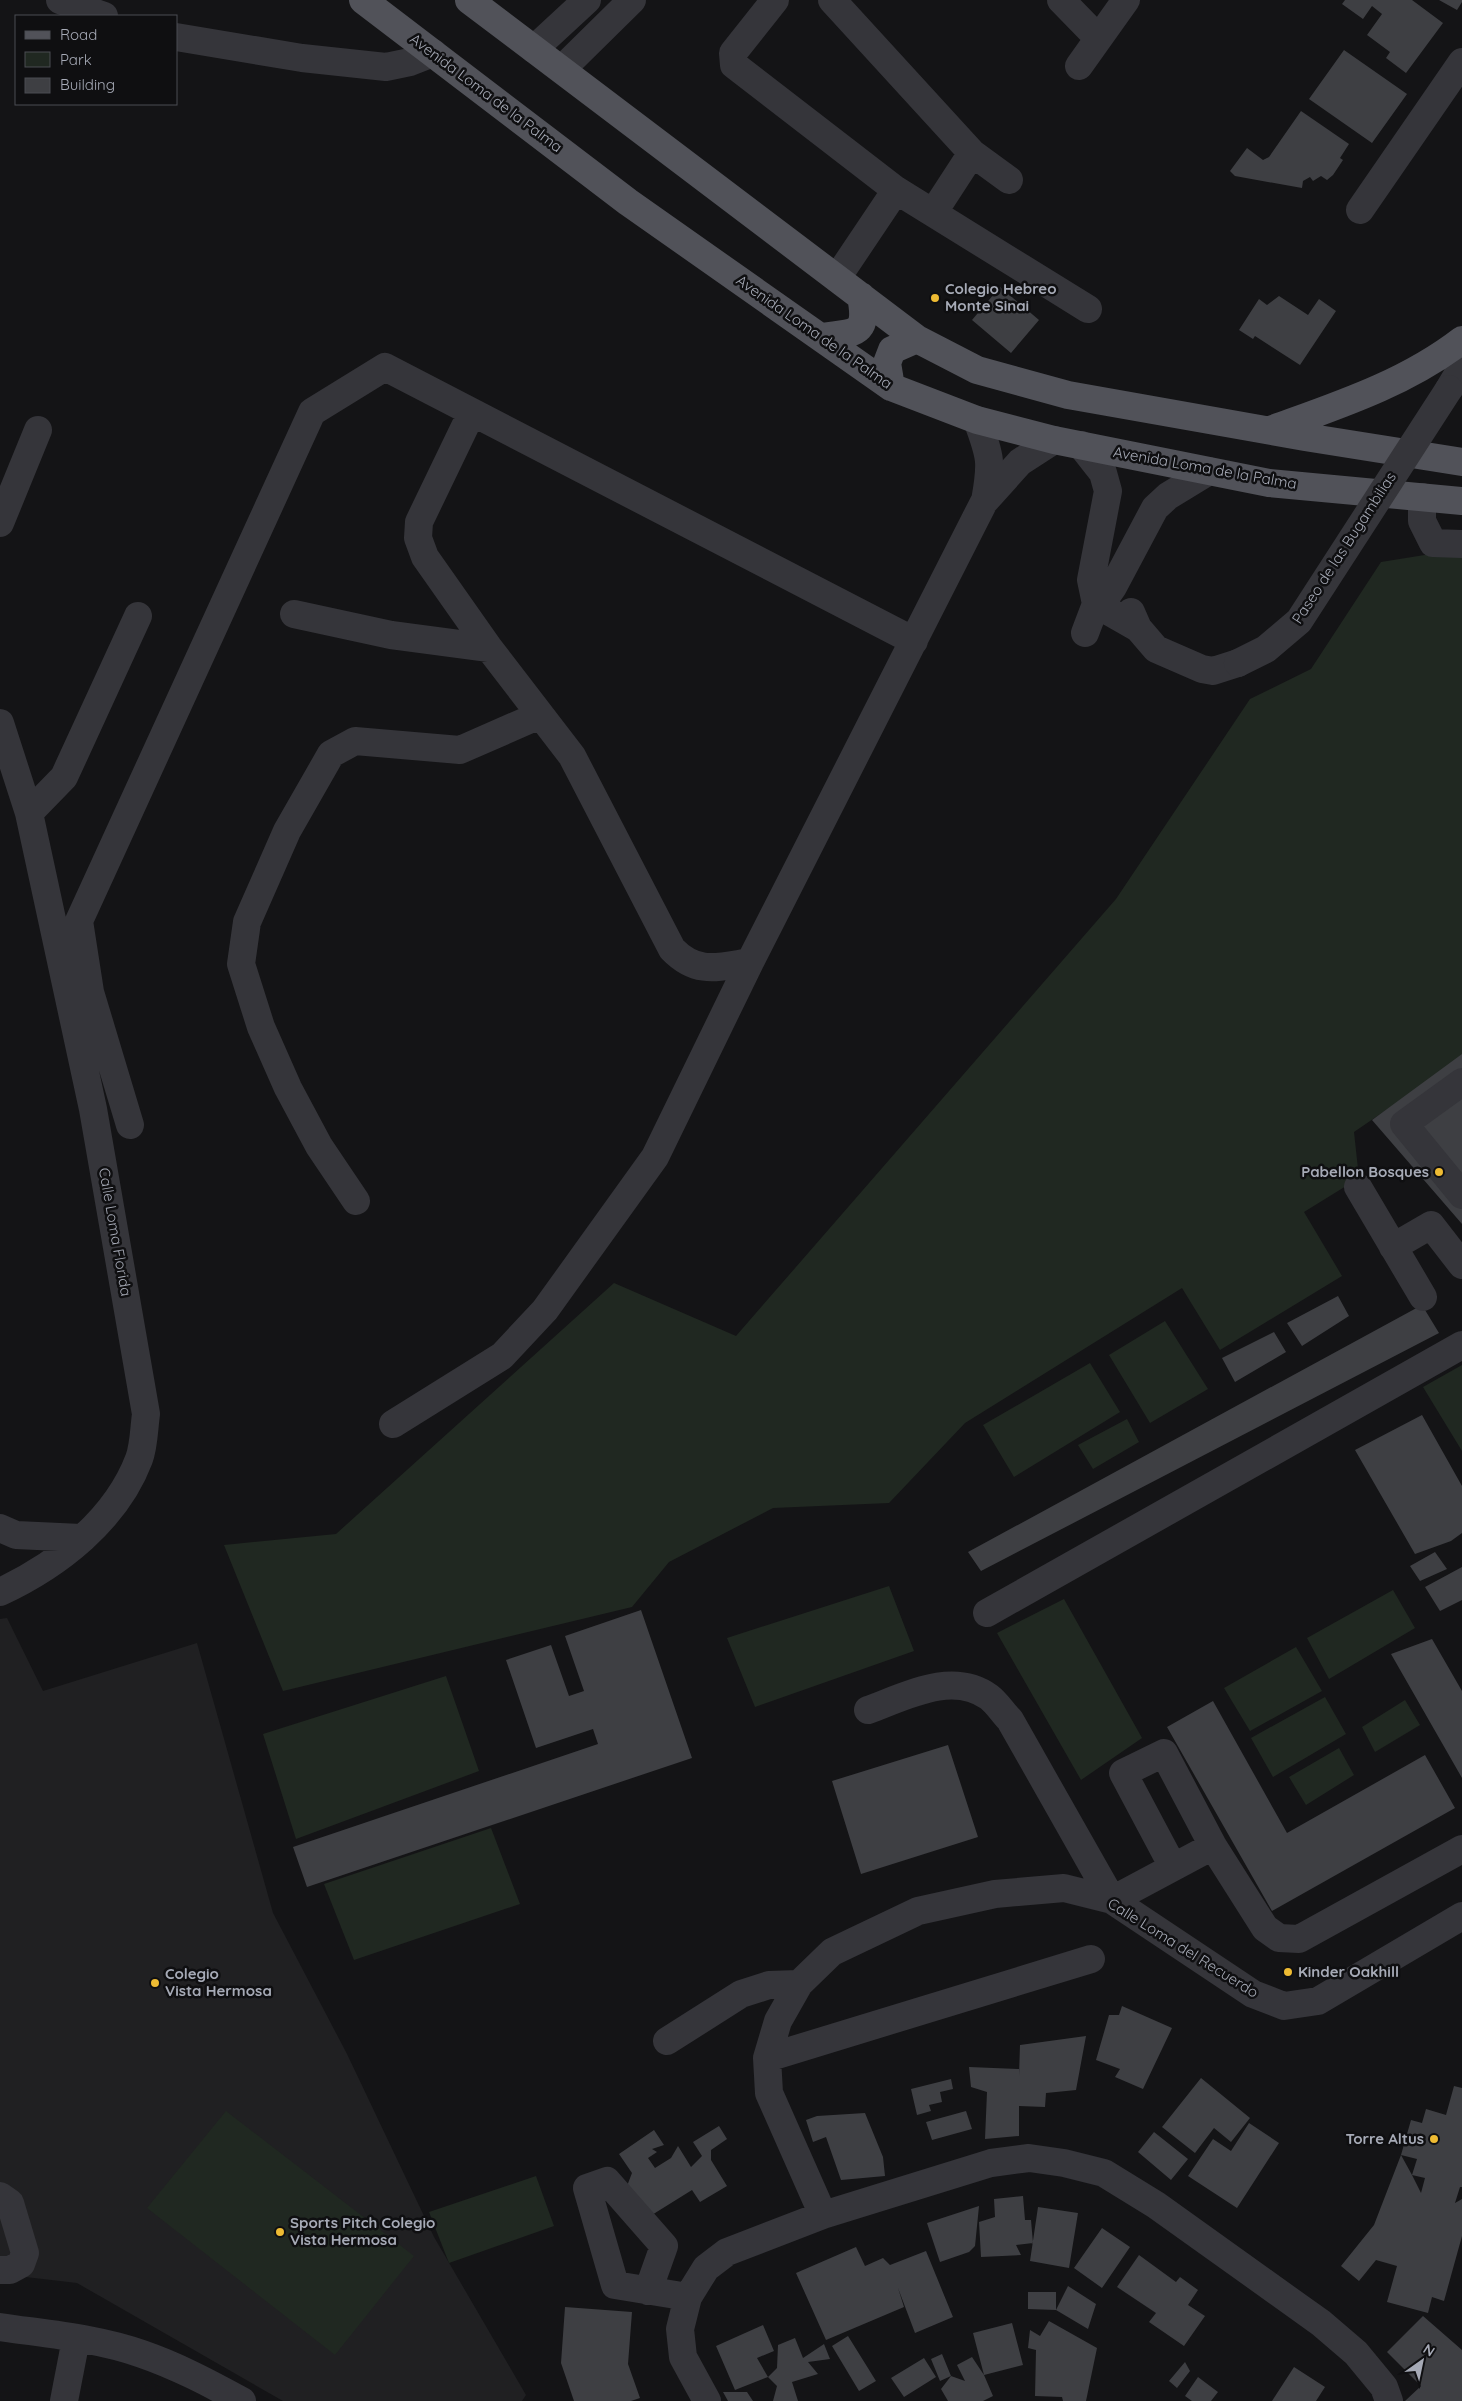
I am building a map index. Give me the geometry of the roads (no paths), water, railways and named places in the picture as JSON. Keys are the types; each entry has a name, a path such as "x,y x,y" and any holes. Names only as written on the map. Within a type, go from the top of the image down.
{"main road":[{"name":"Avenida Loma de la Palma","path":"363,0 628,202 891,386 977,420 1054,440 1269,483 1462,501"},
{"path":"469,0 918,340 977,370 1068,395 1269,431 1462,462"},
{"path":"821,337 854,332 861,327 865,316 861,296"},
{"path":"891,386 887,363 892,350 918,340"},
{"path":"1269,431 1357,398 1403,378 1437,359 1462,340"}],"street":[{"path":"60,0 101,15"},
{"path":"534,49 586,0"},
{"path":"775,0 733,53 734,65 896,190 1088,309"},
{"path":"832,0 972,153 1010,180"},
{"path":"1061,0 1098,38"},
{"path":"1079,66 1126,0"},
{"path":"562,69 629,2"},
{"path":"178,37 302,58 386,67 410,62 433,53"},
{"path":"1360,210 1462,62"},
{"path":"933,213 972,153"},
{"path":"837,278 896,190"},
{"path":"130,1125 90,992 79,921 312,412 385,367 471,414 914,641"},
{"name":"Paseo de las Bugambilias","path":"1125,565 1127,596 1138,628 1156,650 1202,669 1213,671 1238,663 1266,649 1299,621 1456,378"},
{"path":"471,414 420,522 418,538 425,557 489,648 572,756 672,949 682,960 693,966 711,968 750,962"},
{"path":"393,1424 502,1356 545,1310 655,1157 750,962 984,502 991,470 988,450 977,420"},
{"path":"0,524 38,430"},
{"path":"984,502 1020,462 1054,440"},
{"path":"1081,445 1103,473 1108,491 1090,580 1096,604"},
{"path":"1085,632 1096,604 1106,597 1155,508 1168,496 1209,471"},
{"path":"1422,497 1422,521 1433,543 1462,544"},
{"name":"Paseo de las Bugambilias","path":"1096,604 1138,628"},
{"path":"294,614 391,635 489,648"},
{"path":"29,813 64,777 138,616"},
{"path":"356,1202 319,1146 288,1088 261,1027 241,964 247,922 287,831 332,754 355,741 460,750 540,715"},
{"name":"Calle Loma Florida","path":"0,723 29,813 93,1109 146,1414 140,1458 121,1497 102,1520 62,1555 17,1584 0,1592"},
{"path":"1453,1089 1404,1124 1462,1195"},
{"path":"1358,1188 1424,1297"},
{"path":"1393,1248 1431,1225 1462,1265"},
{"path":"987,1613 1462,1345"},
{"path":"0,1528 16,1535 81,1538"},
{"path":"868,1710 934,1686 961,1685 988,1697 1010,1720 1112,1900 1213,1846"},
{"path":"1173,1867 1123,1773 1164,1753 1213,1846 1265,1928 1279,1938 1299,1939 1462,1848"},
{"name":"Calle Loma del Recuerdo","path":"824,2215 769,2093 767,2058 778,2021 799,1984 832,1952 918,1912 995,1894 1064,1888 1112,1900 1252,1994 1284,2006 1318,2000 1462,1916"},
{"path":"767,2058 1091,1959"},
{"path":"667,2041 741,1994 769,1985 799,1984"},
{"path":"707,2401 683,2357 680,2329 688,2297 706,2268 727,2252 824,2215 991,2163 1029,2158 1064,2163 1104,2173 1156,2205 1321,2323 1356,2353 1384,2387 1389,2401"},
{"path":"0,2196 10,2203 25,2253 21,2264 10,2270 0,2270"},
{"path":"648,2290 688,2297"},
{"path":"0,2327 76,2339 141,2353 189,2372 242,2401"},
{"path":"64,2401 76,2339"}],"place":[{"name":"Colegio Hebreo Monte Sinai","path":"935,298"},
{"name":"Pabellon Bosques","path":"1439,1172"},
{"name":"Kinder Oakhill","path":"1288,1972"},
{"name":"Colegio Vista Hermosa","path":"155,1983"},
{"name":"Torre Altus","path":"1434,2139"},
{"name":"Sports Pitch Colegio Vista Hermosa","path":"280,2232"}]}
